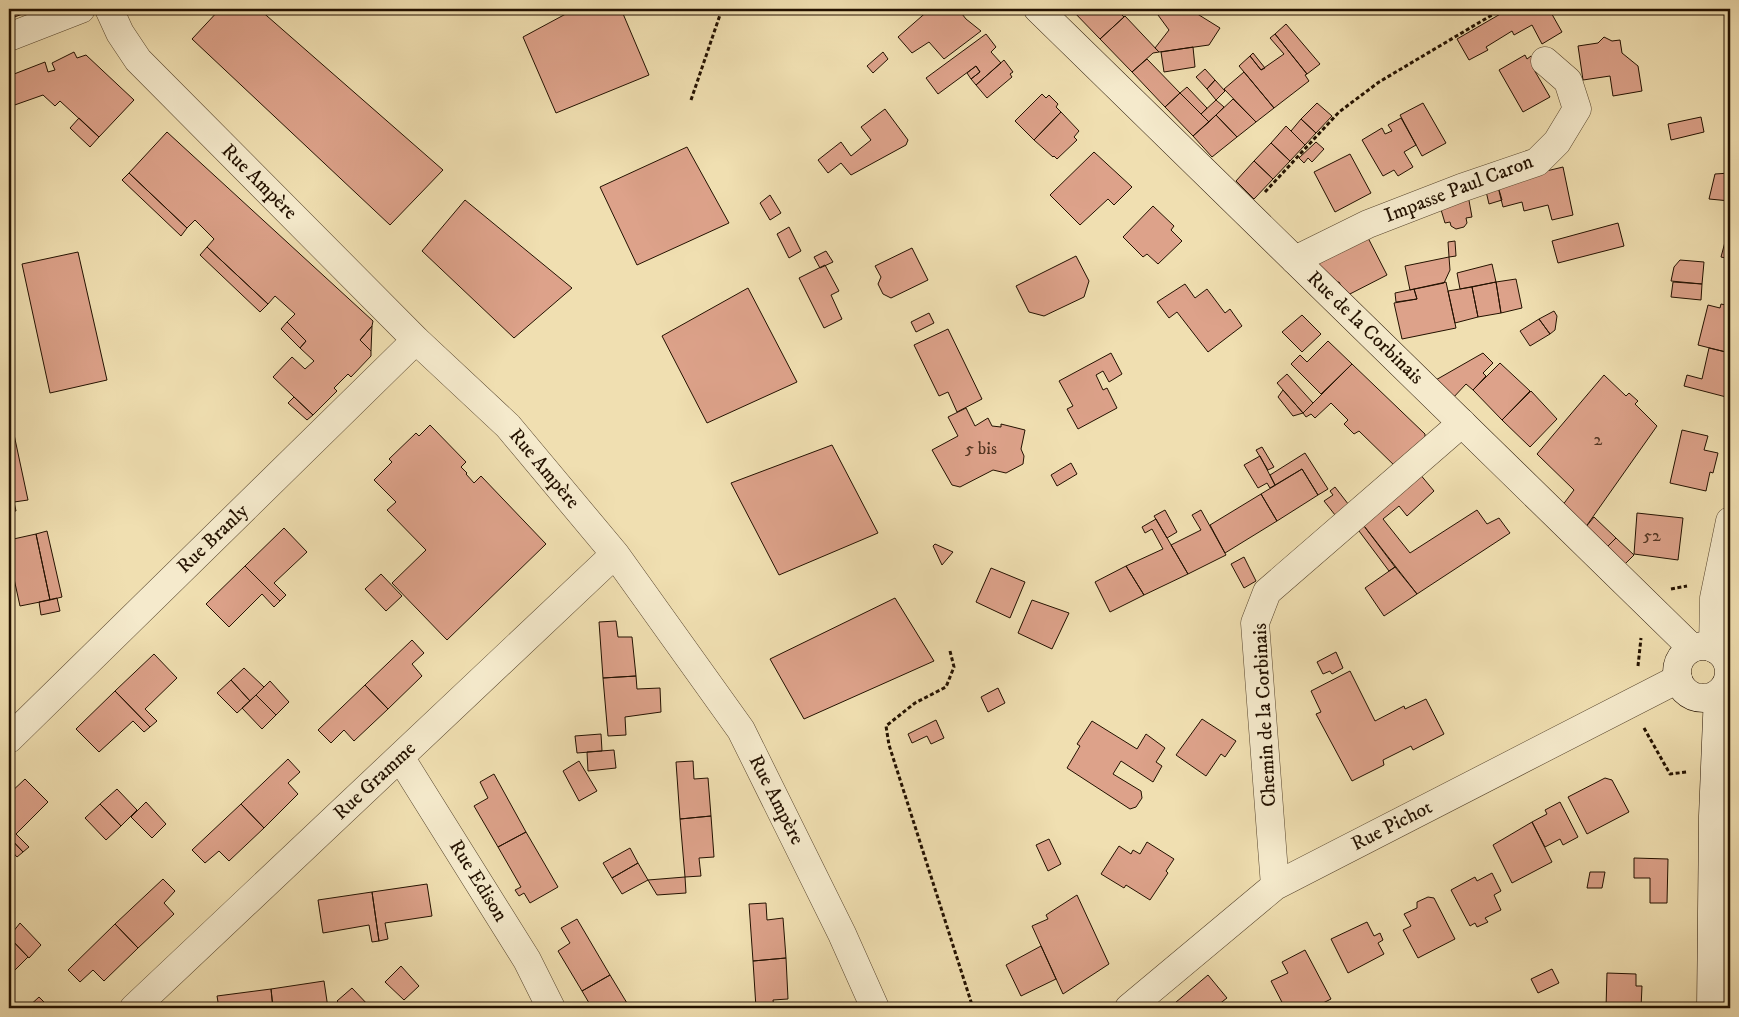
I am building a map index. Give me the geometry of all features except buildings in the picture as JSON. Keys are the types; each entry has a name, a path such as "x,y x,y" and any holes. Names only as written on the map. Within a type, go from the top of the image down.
{"street":[{"path":"9,37 81,9"},
{"name":"Rue Ampère","path":"109,9 120,33 138,60 416,340 508,426 615,554 741,730 842,934 875,1008"},
{"name":"Rue de la Corbinais","path":"1038,9 1462,423 1716,657"},
{"name":"Impasse Paul Caron","path":"1295,260 1368,224 1461,188 1538,162 1557,142 1577,109 1568,81 1545,61"},
{"name":"Rue Branly","path":"9,739 416,340"},
{"name":"Chemin de la Corbinais","path":"1275,886 1256,622 1267,592 1462,423"},
{"path":"1716,657 1680,660 1678,679 1682,687 1692,696 1710,698 1718,694 1729,680 1716,657 1714,598 1730,521"},
{"name":"Rue Gramme","path":"134,1008 615,554"},
{"name":"Rue Pichot","path":"1129,1008 1275,886 1678,679"},
{"path":"1711,1008 1713,816 1718,694"},
{"name":"Rue Edison","path":"400,757 527,960 551,1008"}],"path":[{"path":"691,100 722,9"},
{"path":"1246,212 1339,112 1379,82 1502,9"},
{"path":"950,651 954,667 946,687 915,703 886,726 892,754 973,1008"}]}
